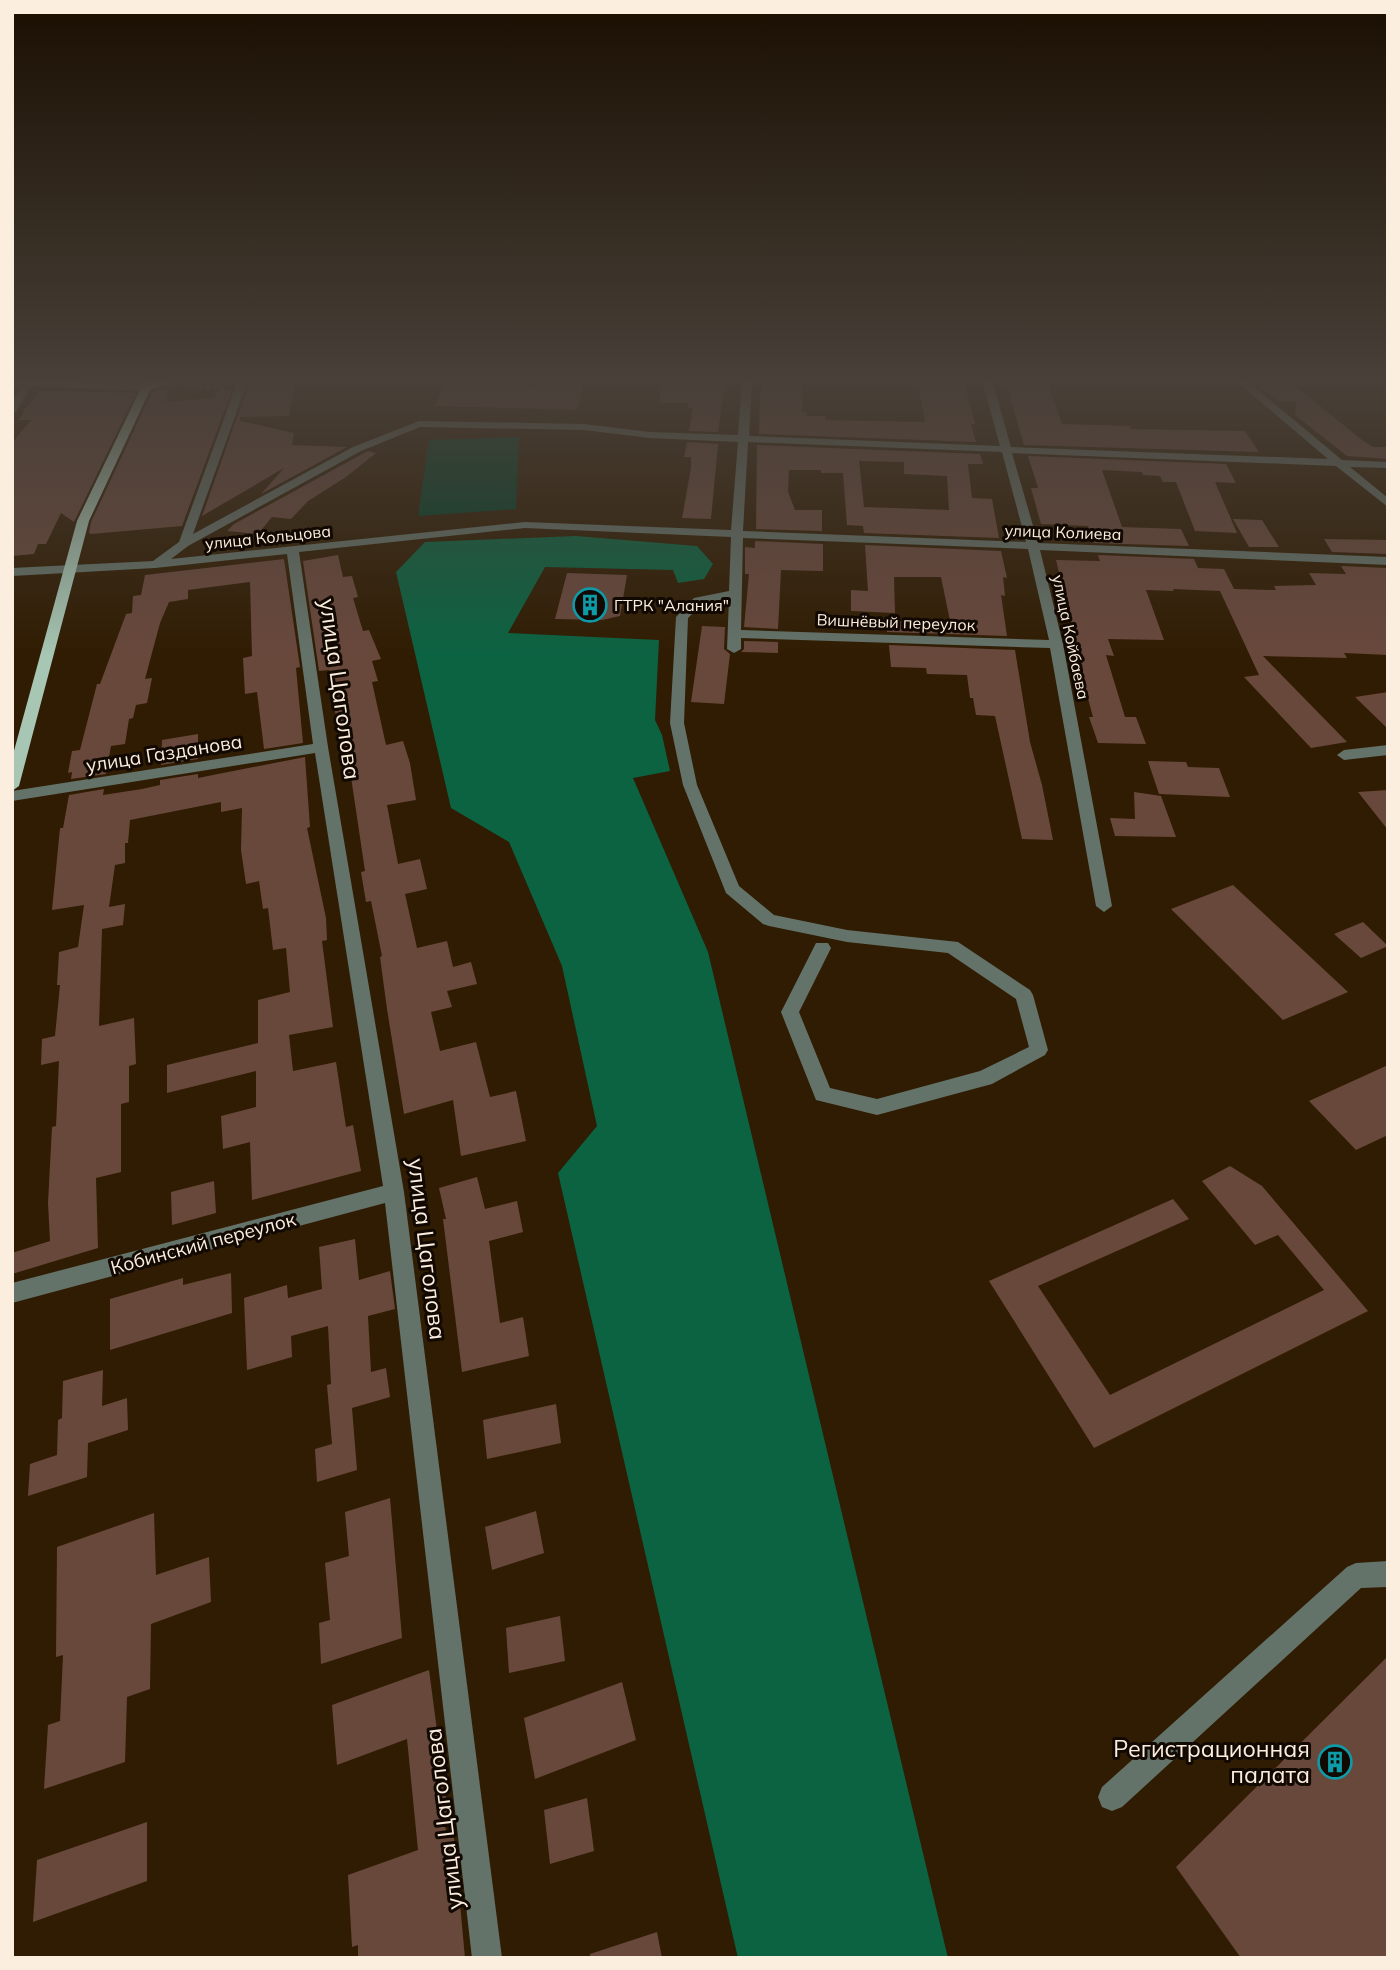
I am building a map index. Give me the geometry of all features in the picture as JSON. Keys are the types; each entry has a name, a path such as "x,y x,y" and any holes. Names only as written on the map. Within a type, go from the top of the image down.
{"main road":[{"path":"12,786 61,612 69,568 83,521 106,472"}],"street":[{"path":"184,544 210,472"},
{"path":"155,564 184,544 315,472"},
{"path":"734,649 741,472"},
{"name":"улица Койбаева","path":"1013,472 1056,645 1104,906"},
{"path":"1348,472 1388,504"},
{"name":"улица Кольцова","path":"12,572 155,564 525,525 737,534"},
{"name":"улица Колиева","path":"737,534 1388,561"},
{"name":"улица Цаголова","path":"293,551 321,747 394,1192 487,1958"},
{"path":"736,593 698,601 682,617 677,723 690,785 732,889 769,920 847,936 953,947 1024,995 1039,1050 985,1078 877,1107 823,1094 790,1012 822,948"},
{"name":"Вишнёвый переулок","path":"735,634 1056,645"},
{"name":"улица Газданова","path":"12,796 321,747"},
{"path":"1344,755 1388,750"},
{"name":"Кобинский переулок","path":"12,1293 394,1192"},
{"path":"1112,1797 1356,1576 1388,1574"}],"green space":[{"path":"424,472 518,472 516,509 418,516"},
{"path":"576,536 697,546 713,564 704,579 678,583 673,570 545,567 508,633 659,640 655,720 662,735 670,771 633,778 708,952 948,1958 738,1958 558,1173 597,1126 562,966 509,842 451,808 396,572 425,542"}],"building":[{"path":"12,472 98,472 74,522 61,513 46,544 38,544 34,554 12,556"},
{"path":"114,472 202,472 182,526 91,534 91,522"},
{"path":"218,472 277,472 202,516"},
{"path":"281,472 301,472 261,494"},
{"path":"330,472 352,472 308,501 291,519 272,517 258,534 227,531 234,524"},
{"path":"690,472 715,472 711,519 682,518"},
{"path":"757,472 789,472 788,492 795,510 822,510 822,531 756,529"},
{"path":"860,472 864,507 949,510 947,476 904,472 969,472 972,498 992,499 999,538 864,533 863,526 847,525 843,473 821,473"},
{"path":"1033,472 1103,472 1122,527 1181,529 1189,546 1094,543 1088,526 1041,524 1031,488 1038,488"},
{"path":"1142,472 1230,472 1236,483 1215,482 1237,533 1195,531 1176,482 1163,482 1160,476 1143,475"},
{"path":"1233,519 1262,520 1279,547 1249,547"},
{"path":"1324,539 1388,540 1388,554 1332,552"},
{"path":"755,541 823,544 823,571 781,570 778,629 744,627 749,574 745,574 745,547 755,548"},
{"path":"865,545 1001,551 1007,578 1003,577 1005,596 1001,595 1007,636 887,632 886,621 950,621 941,577 894,577 895,613 851,611 851,590 868,591"},
{"path":"338,555 343,577 352,576 358,597 353,598 363,631 369,630 381,659 372,661 378,681 372,682 386,745 403,741 410,763 416,800 387,805 398,864 420,859 427,889 405,894 417,948 447,941 453,967 471,962 477,984 447,991 452,1007 431,1012 440,1051 476,1042 490,1097 516,1091 526,1141 461,1156 453,1100 404,1114 387,1009 382,956 371,901 366,902 361,872 365,871 351,777 348,778 335,711 339,711 329,670 319,671 303,561"},
{"path":"1098,555 1194,559 1198,568 1224,569 1234,589 1276,590 1274,586 1316,585 1309,573 1346,574 1341,566 1388,568 1388,655 1344,653 1347,658 1263,656 1347,742 1311,748 1244,677 1259,675 1220,591 1173,589 1174,591 1146,590 1164,640 1108,639 1114,656 1106,655 1125,717 1136,717 1146,744 1098,743 1089,717 1093,717 1068,624 1072,624 1056,560 1100,561"},
{"path":"284,559 300,667 296,668 303,743 264,749 257,692 245,694 243,658 252,656 250,582 188,590 188,599 169,602 160,623 145,679 152,678 147,703 136,705 133,718 129,719 125,744 111,746 106,774 71,779 72,772 68,773 72,751 80,750 97,684 100,684 126,614 132,613 133,596 141,595 145,575"},
{"name":"ГТРК \"Алания\"","path":"567,573 627,575 620,616 602,620 555,619"},
{"path":"702,626 725,627 724,649 730,654 724,704 691,702"},
{"path":"744,641 778,642 778,653 741,652 744,649"},
{"path":"889,645 1015,650 1030,742 1053,840 1022,839 995,716 976,715 973,698 970,698 967,675 927,674 926,668 891,667"},
{"path":"1388,692 1388,729 1355,697"},
{"path":"198,734 198,759 161,765 162,740"},
{"path":"305,757 310,827 307,828 326,918 327,940 322,941 333,1027 289,1035 293,1071 336,1062 346,1127 353,1125 361,1171 252,1200 250,1142 223,1149 221,1116 256,1107 256,1071 167,1093 167,1065 258,1043 258,1000 290,992 286,948 273,950 268,908 263,909 259,881 246,884 241,850 242,808 221,812 221,802 130,820 128,843 125,843 125,863 115,865 109,907 125,904 123,925 102,929 99,1026 134,1018 136,1064 129,1066 129,1102 121,1104 121,1172 96,1178 98,1248 12,1274 12,1253 50,1241 48,1203 59,1061 41,1065 42,1039 55,1036 60,985 57,985 59,952 78,947 84,905 52,910 60,828 63,828 69,795 104,789 103,795 142,789 160,785 160,780 198,774 198,778"},
{"path":"1148,761 1186,762 1188,767 1219,768 1230,797 1159,794"},
{"path":"1388,790 1388,830 1358,792"},
{"path":"1134,792 1161,796 1176,837 1115,836 1110,818 1135,819"},
{"path":"1233,885 1348,992 1283,1020 1171,909"},
{"path":"1363,922 1388,946 1361,958 1334,934"},
{"path":"1388,1065 1388,1135 1356,1150 1309,1101"},
{"path":"1230,1166 1262,1186 1368,1311 1094,1448 989,1281 1173,1199 1189,1219 1038,1286 1110,1395 1324,1290 1278,1235 1255,1245 1202,1181"},
{"path":"477,1177 485,1209 517,1201 523,1232 489,1241 500,1323 523,1317 529,1356 462,1372 443,1219 446,1219 439,1188"},
{"path":"214,1181 216,1213 172,1225 171,1192"},
{"path":"355,1239 359,1280 390,1271 395,1309 368,1316 371,1372 386,1368 390,1397 352,1408 357,1470 317,1482 315,1449 332,1444 327,1385 331,1384 328,1326 291,1336 292,1357 247,1370 244,1298 287,1285 288,1298 322,1289 319,1247"},
{"path":"231,1273 232,1313 110,1350 110,1299 183,1278 183,1285"},
{"path":"103,1370 102,1406 127,1398 128,1430 88,1443 87,1477 28,1496 30,1464 57,1455 63,1381"},
{"path":"556,1404 561,1443 487,1459 483,1420"},
{"path":"390,1498 402,1638 321,1664 319,1623 330,1620 325,1563 349,1556 345,1512"},
{"path":"536,1511 544,1553 492,1570 485,1527"},
{"path":"154,1513 156,1575 209,1557 211,1602 151,1624 150,1689 127,1697 125,1762 44,1789 48,1725 60,1721 63,1655 56,1657 57,1547"},
{"path":"560,1616 565,1661 509,1673 506,1628"},
{"name":"Регистрационная палата","path":"1388,1656 1388,1958 1241,1958 1176,1867"},
{"path":"429,1670 448,1813 441,1816 449,1838 454,1838 465,1958 358,1958 358,1945 352,1947 348,1875 418,1850 407,1739 337,1765 332,1705"},
{"path":"622,1682 636,1740 535,1779 524,1718"},
{"path":"587,1798 594,1851 550,1864 544,1810"},
{"path":"147,1822 147,1881 33,1922 37,1860"},
{"path":"657,1932 662,1958 590,1958 590,1954"}],"place":[{"name":"ГТРК \"Алания\"","path":"590,605"},
{"name":"Регистрационная палата","path":"1335,1762"}]}
